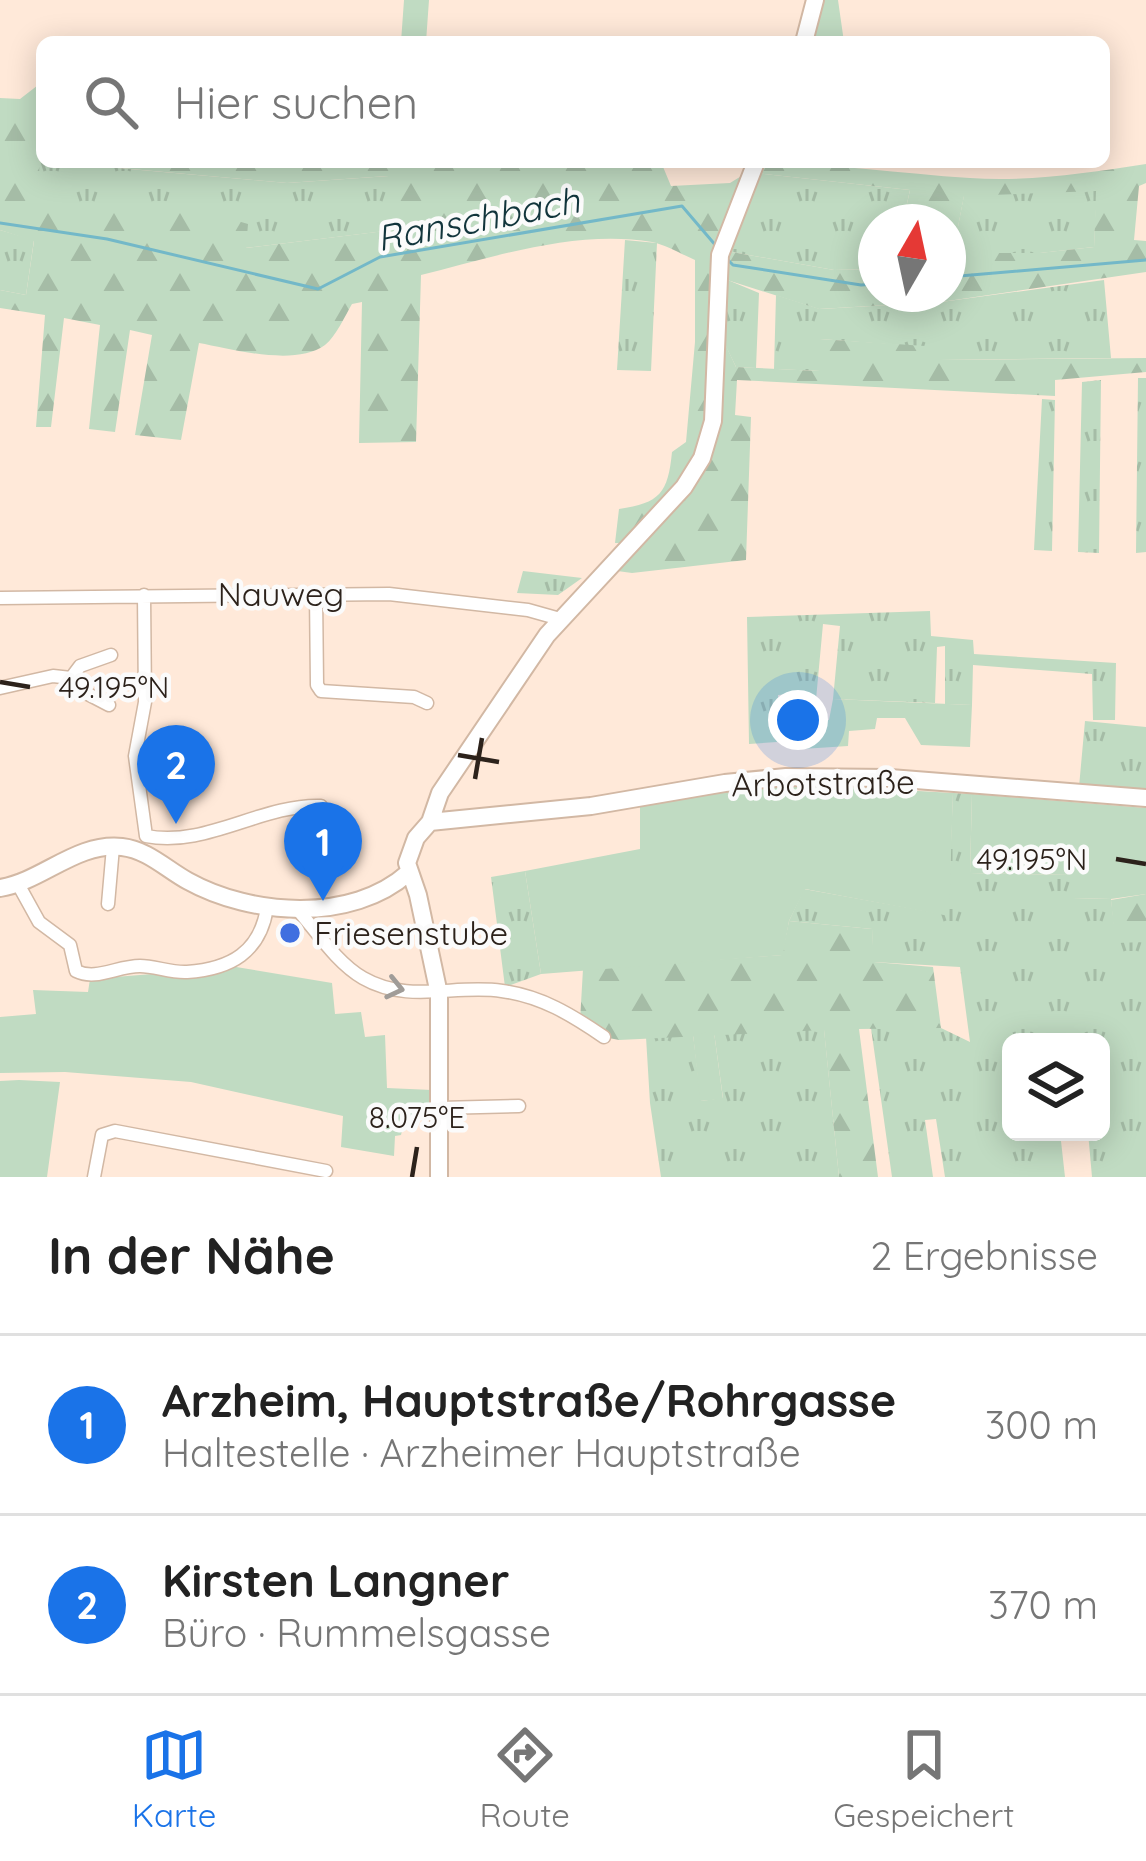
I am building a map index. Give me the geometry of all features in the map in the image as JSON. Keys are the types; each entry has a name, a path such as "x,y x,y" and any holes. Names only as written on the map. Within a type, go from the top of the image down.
{"street":[{"path":"806,36 815,0"},
{"path":"439,1177 440,994 418,895 408,873 411,848 430,822 445,785 560,619 684,487 710,440 721,251 754,168"},
{"path":"316,594 317,685 321,691 414,697 428,704"},
{"path":"144,595 145,702 135,756 140,843 196,885 267,908 298,910 385,890 408,873"},
{"name":"Nauweg","path":"0,598 423,597 528,610 560,619"},
{"path":"71,678 80,666 111,655"},
{"path":"0,688 53,676 71,678 86,693 110,705"},
{"name":"Arbotstraße","path":"430,822 591,806 786,777 890,778 1146,798"},
{"path":"267,908 255,945 236,958 193,971 141,966 89,976 76,971 70,945 39,922 9,886 66,859 321,806"},
{"path":"108,904 113,847"},
{"path":"298,910 360,976 396,989 440,994 508,992 561,1008 604,1036"},
{"path":"440,1108 519,1106"},
{"path":"94,1177 101,1135 115,1131 326,1174 329,1154"}],"green space":[{"path":"404,0 429,0 426,36 401,36"},
{"path":"815,0 838,0 843,36 806,36"},
{"path":"36,87 38,211 169,201 248,224 246,248 409,228 388,176 287,183 120,168 664,168 671,186 730,183 743,175 745,168 849,168 992,179 1146,164 1134,240 1146,241 1146,272 966,298 966,253 1094,247 1096,191 964,196 962,204 907,204 910,190 756,173 726,251 834,270 858,269 858,307 819,309 724,279 721,335 736,367 819,371 820,339 940,347 941,360 1146,358 1146,372 1055,380 1055,396 737,380 735,415 751,417 746,560 632,573 610,570 629,543 615,543 619,509 659,494 672,452 686,442 695,342 695,260 652,242 594,239 535,247 421,275 416,442 359,443 362,302 352,304 325,345 297,355 199,343 181,440 135,435 152,335 130,330 115,432 89,429 100,325 64,318 51,427 36,427 45,315 0,308 0,290 26,295 34,241 0,230 0,98 20,99"},
{"path":"39,168 118,168 287,183 389,176 410,228 245,248 37,211"},
{"path":"756,173 910,190 907,204 858,204 858,269 834,270 726,251"},
{"path":"1097,190 1094,247 966,253 964,195"},
{"path":"0,230 34,240 26,295 0,290"},
{"path":"625,240 657,243 651,371 617,370"},
{"path":"723,278 759,293 756,368 736,367 721,336"},
{"path":"1104,280 1111,358 940,360 940,348 820,339 820,371 774,369 776,295 820,309 858,307 858,312 966,312 966,299"},
{"path":"1138,378 1146,378 1146,552 1136,553"},
{"path":"1101,380 1099,553 1078,552 1082,382"},
{"path":"1042,399 1055,400 1052,551 1034,550"},
{"path":"523,571 582,578 558,595 517,593"},
{"path":"930,611 931,636 973,640 974,654 1116,663 1115,720 1093,720 1092,674 973,665 972,705 945,704 945,646 937,647 935,703 833,699 840,626 823,624 814,721 804,721 804,693 778,695 777,742 749,744 747,617"},
{"path":"833,699 972,705 970,747 921,745 905,718 877,718 875,729 849,731 848,746 802,749 804,721 829,720"},
{"path":"1085,721 1146,727 1146,791 1079,787"},
{"path":"814,785 953,793 949,916 805,889 789,921 783,955 541,974 525,871 640,849 640,806 739,790"},
{"path":"953,793 972,794 970,873 1073,875 1073,898 1111,899 1116,942 1146,942 1146,1177 1092,1177 1089,1141 1110,1141 1110,1033 1002,1033 1002,1141 1061,1141 1065,1177 945,1177 936,1119 925,1120 933,1177 892,1177 871,1028 941,1028 970,1042 960,967 873,962 872,929 789,921 804,889 948,915"},
{"path":"972,794 1146,808 1146,894 1072,898 1072,875 970,873"},
{"path":"525,871 541,974 505,987 491,877"},
{"path":"1146,894 1146,942 1115,943 1111,900"},
{"path":"789,921 872,929 874,962 933,967 941,1028 859,1029 878,1177 839,1177 824,1030 619,1040 604,1037 580,1021 583,969 782,955"},
{"path":"230,966 332,983 335,1014 361,1012 365,1037 385,1035 387,1088 432,1090 429,1118 405,1118 401,1135 395,1136 394,1156 341,1147 343,1116 191,1082 65,1072 0,1073 0,1017 36,1014 33,990 88,992 90,979 165,973 199,978"},
{"path":"824,1029 839,1177 661,1177 646,1037 693,1034 701,1101 723,1098 714,1032"},
{"path":"714,1032 723,1099 700,1101 693,1034"},
{"path":"0,1081 60,1082 47,1177 0,1177"}],"waterway":[{"name":"Ranschbach","path":"0,223 107,239 318,289 380,257 682,206 717,247"},
{"name":"Ranschbach","path":"727,259 733,265 858,285"},
{"name":"Ranschbach","path":"966,275 1146,260"}],"place":[{"name":"Kirsten Langner","path":"176,824"},
{"name":"Arzheim, Hauptstraße/Rohrgasse","path":"323,901"},
{"name":"Friesenstube","path":"290,933"}]}
